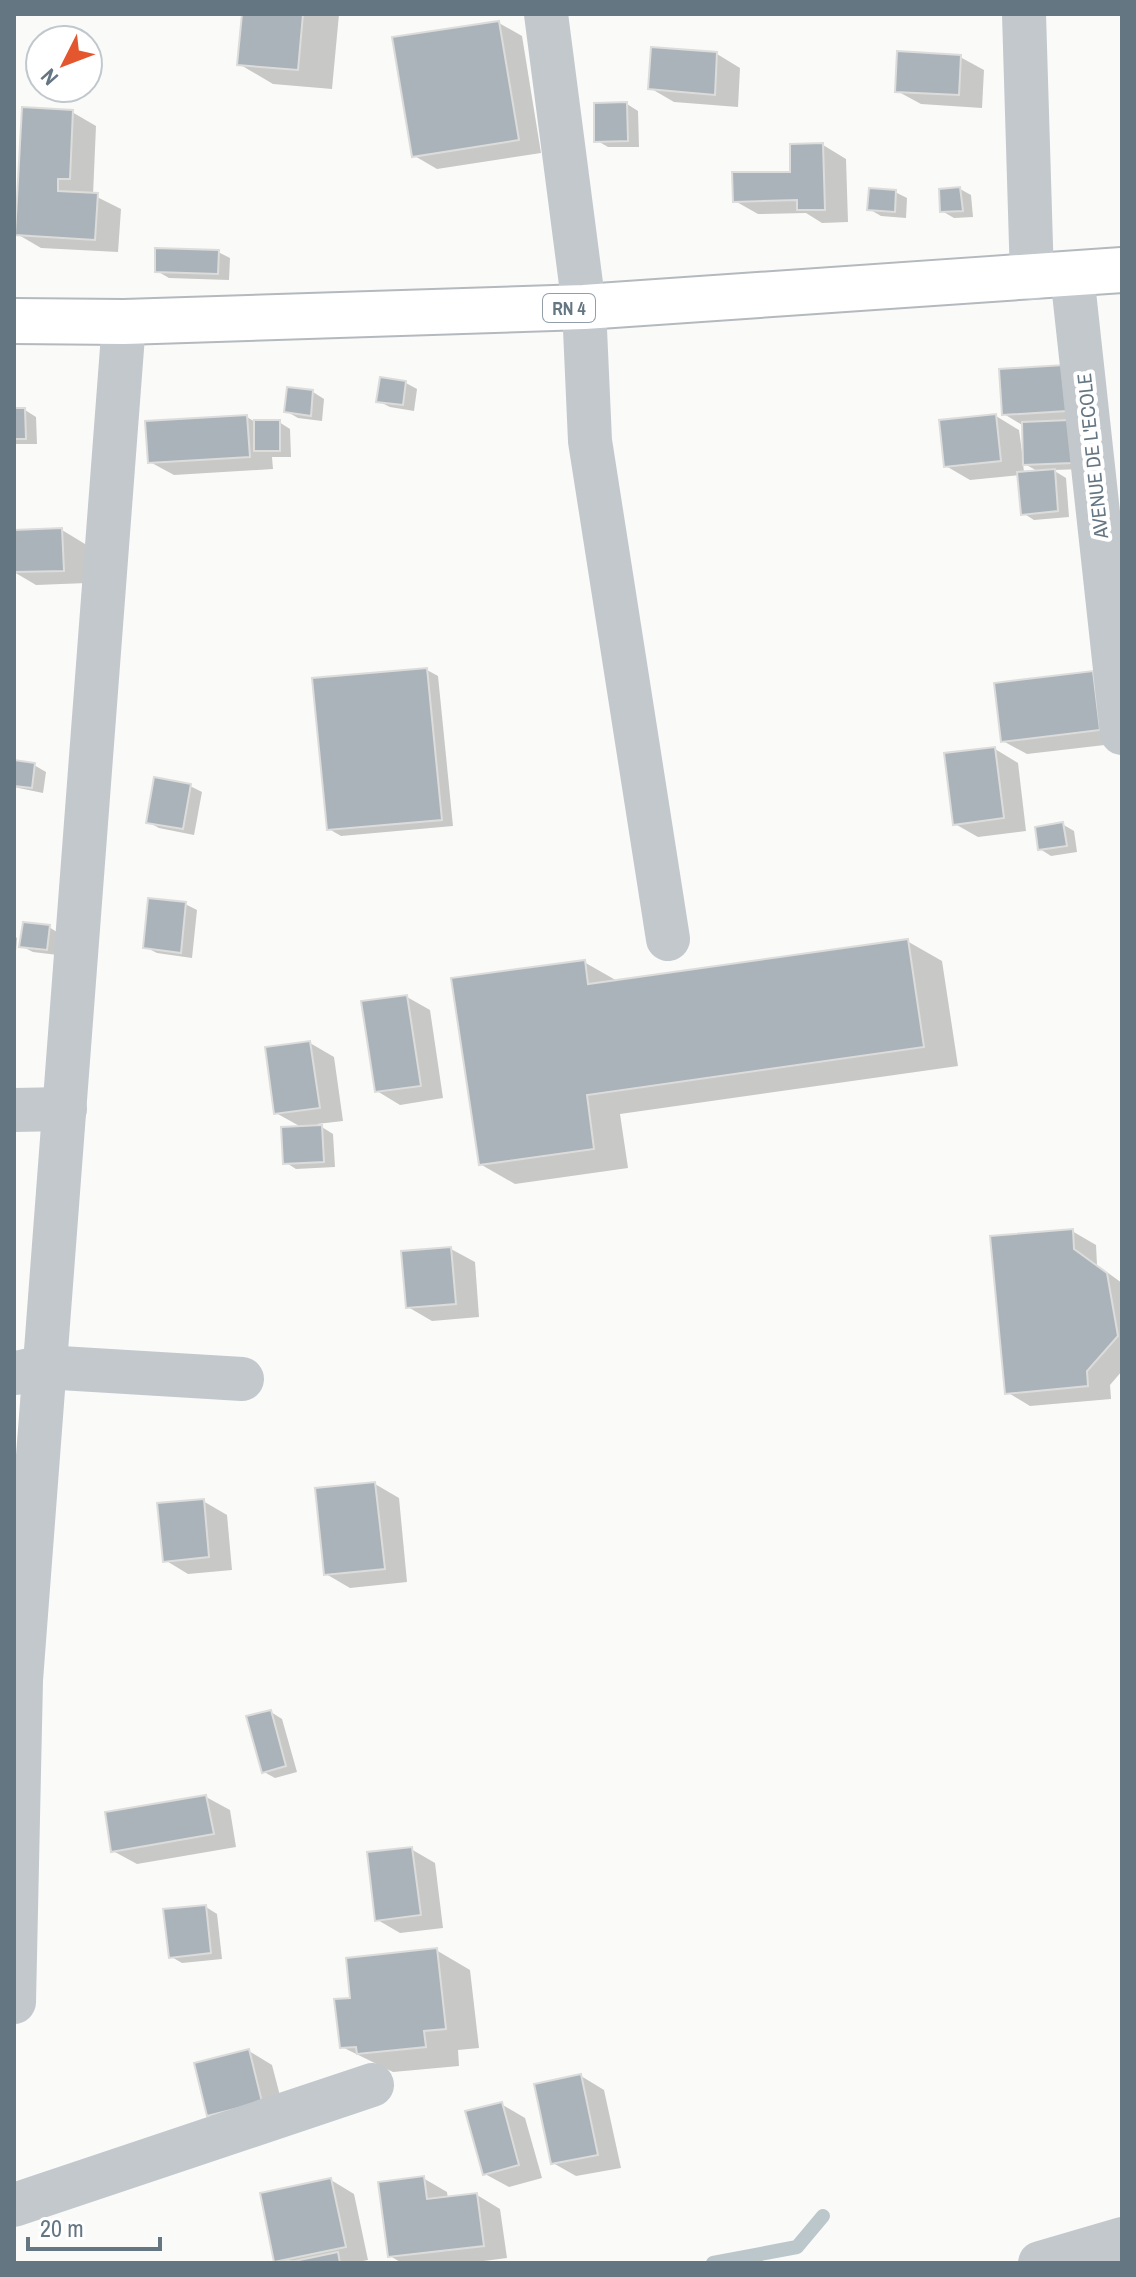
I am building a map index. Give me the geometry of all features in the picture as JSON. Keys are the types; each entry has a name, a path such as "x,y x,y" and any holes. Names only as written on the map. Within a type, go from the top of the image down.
{"highway":[{"name":"RN 4","path":"14,321 124,322 584,307 1122,270"}],"street":[{"path":"546,14 584,307 590,441 668,939"},
{"name":"AVENUE DE L'ECOLE","path":"1024,14 1052,276 1122,733"},
{"path":"14,2002 18,1680 29,1371 65,1109 124,322"},
{"path":"14,1110 65,1109"},
{"path":"29,1371 242,1379"},
{"path":"14,2205 372,2085"},
{"path":"1040,2263 1097,2251"}],"building":[{"path":"242,14 303,14 298,70 237,65"},
{"path":"499,21 519,140 412,157 392,37"},
{"path":"651,47 717,52 715,95 648,89"},
{"path":"897,51 961,55 959,95 895,92"},
{"path":"627,102 628,141 594,142 594,103"},
{"path":"22,107 73,110 70,179 58,179 58,191 98,193 95,240 15,235"},
{"path":"823,143 825,210 797,210 797,200 733,202 732,172 790,172 790,144"},
{"path":"960,187 963,211 940,212 939,189"},
{"path":"869,188 896,190 895,212 867,210"},
{"path":"155,248 219,250 218,274 155,272"},
{"path":"1064,365 1067,411 1002,415 999,369"},
{"path":"380,377 406,381 403,405 376,402"},
{"path":"287,387 313,390 311,416 284,412"},
{"path":"14,408 25,408 26,439 14,439"},
{"path":"996,414 1001,461 944,467 939,420"},
{"path":"247,415 250,457 148,463 145,421"},
{"path":"254,420 280,420 280,451 254,451"},
{"path":"1070,420 1072,463 1023,465 1022,422"},
{"path":"1055,469 1058,511 1021,515 1017,472"},
{"path":"62,528 64,571 14,572 14,530"},
{"path":"427,668 442,820 327,830 312,678"},
{"path":"1093,671 1100,730 1001,742 994,683"},
{"path":"995,747 1004,818 953,825 944,753"},
{"path":"14,760 35,763 32,788 14,786"},
{"path":"154,777 191,784 183,829 146,823"},
{"path":"1063,822 1067,846 1038,850 1035,827"},
{"path":"148,898 186,902 181,953 143,948"},
{"path":"23,922 50,925 47,950 19,947"},
{"path":"908,939 924,1047 587,1095 594,1149 479,1165 451,978 585,960 588,984"},
{"path":"407,995 421,1086 375,1092 361,1001"},
{"path":"310,1041 320,1108 274,1114 265,1047"},
{"path":"322,1125 324,1162 283,1164 281,1127"},
{"path":"1073,1229 1074,1249 1107,1273 1118,1336 1087,1371 1088,1386 1005,1394 990,1236"},
{"path":"451,1247 456,1304 406,1308 401,1251"},
{"path":"375,1482 385,1569 324,1575 315,1488"},
{"path":"204,1499 209,1557 163,1562 157,1503"},
{"path":"271,1710 286,1766 262,1773 246,1716"},
{"path":"206,1795 214,1834 111,1852 105,1812"},
{"path":"412,1847 421,1915 375,1921 367,1852"},
{"path":"206,1905 211,1953 169,1958 163,1909"},
{"path":"437,1948 446,2029 424,2031 426,2047 357,2054 356,2047 340,2048 334,1999 350,1998 346,1958"},
{"path":"249,2049 262,2102 207,2116 194,2063"},
{"path":"581,2074 598,2155 551,2164 534,2084"},
{"path":"502,2102 519,2165 483,2175 465,2111"},
{"path":"424,2176 427,2199 477,2193 484,2246 388,2257 378,2182"},
{"path":"331,2178 346,2247 274,2262 260,2193"},
{"path":"338,2252 340,2263 285,2263"}],"waterway":[{"path":"713,2263 797,2247 823,2216"}]}
